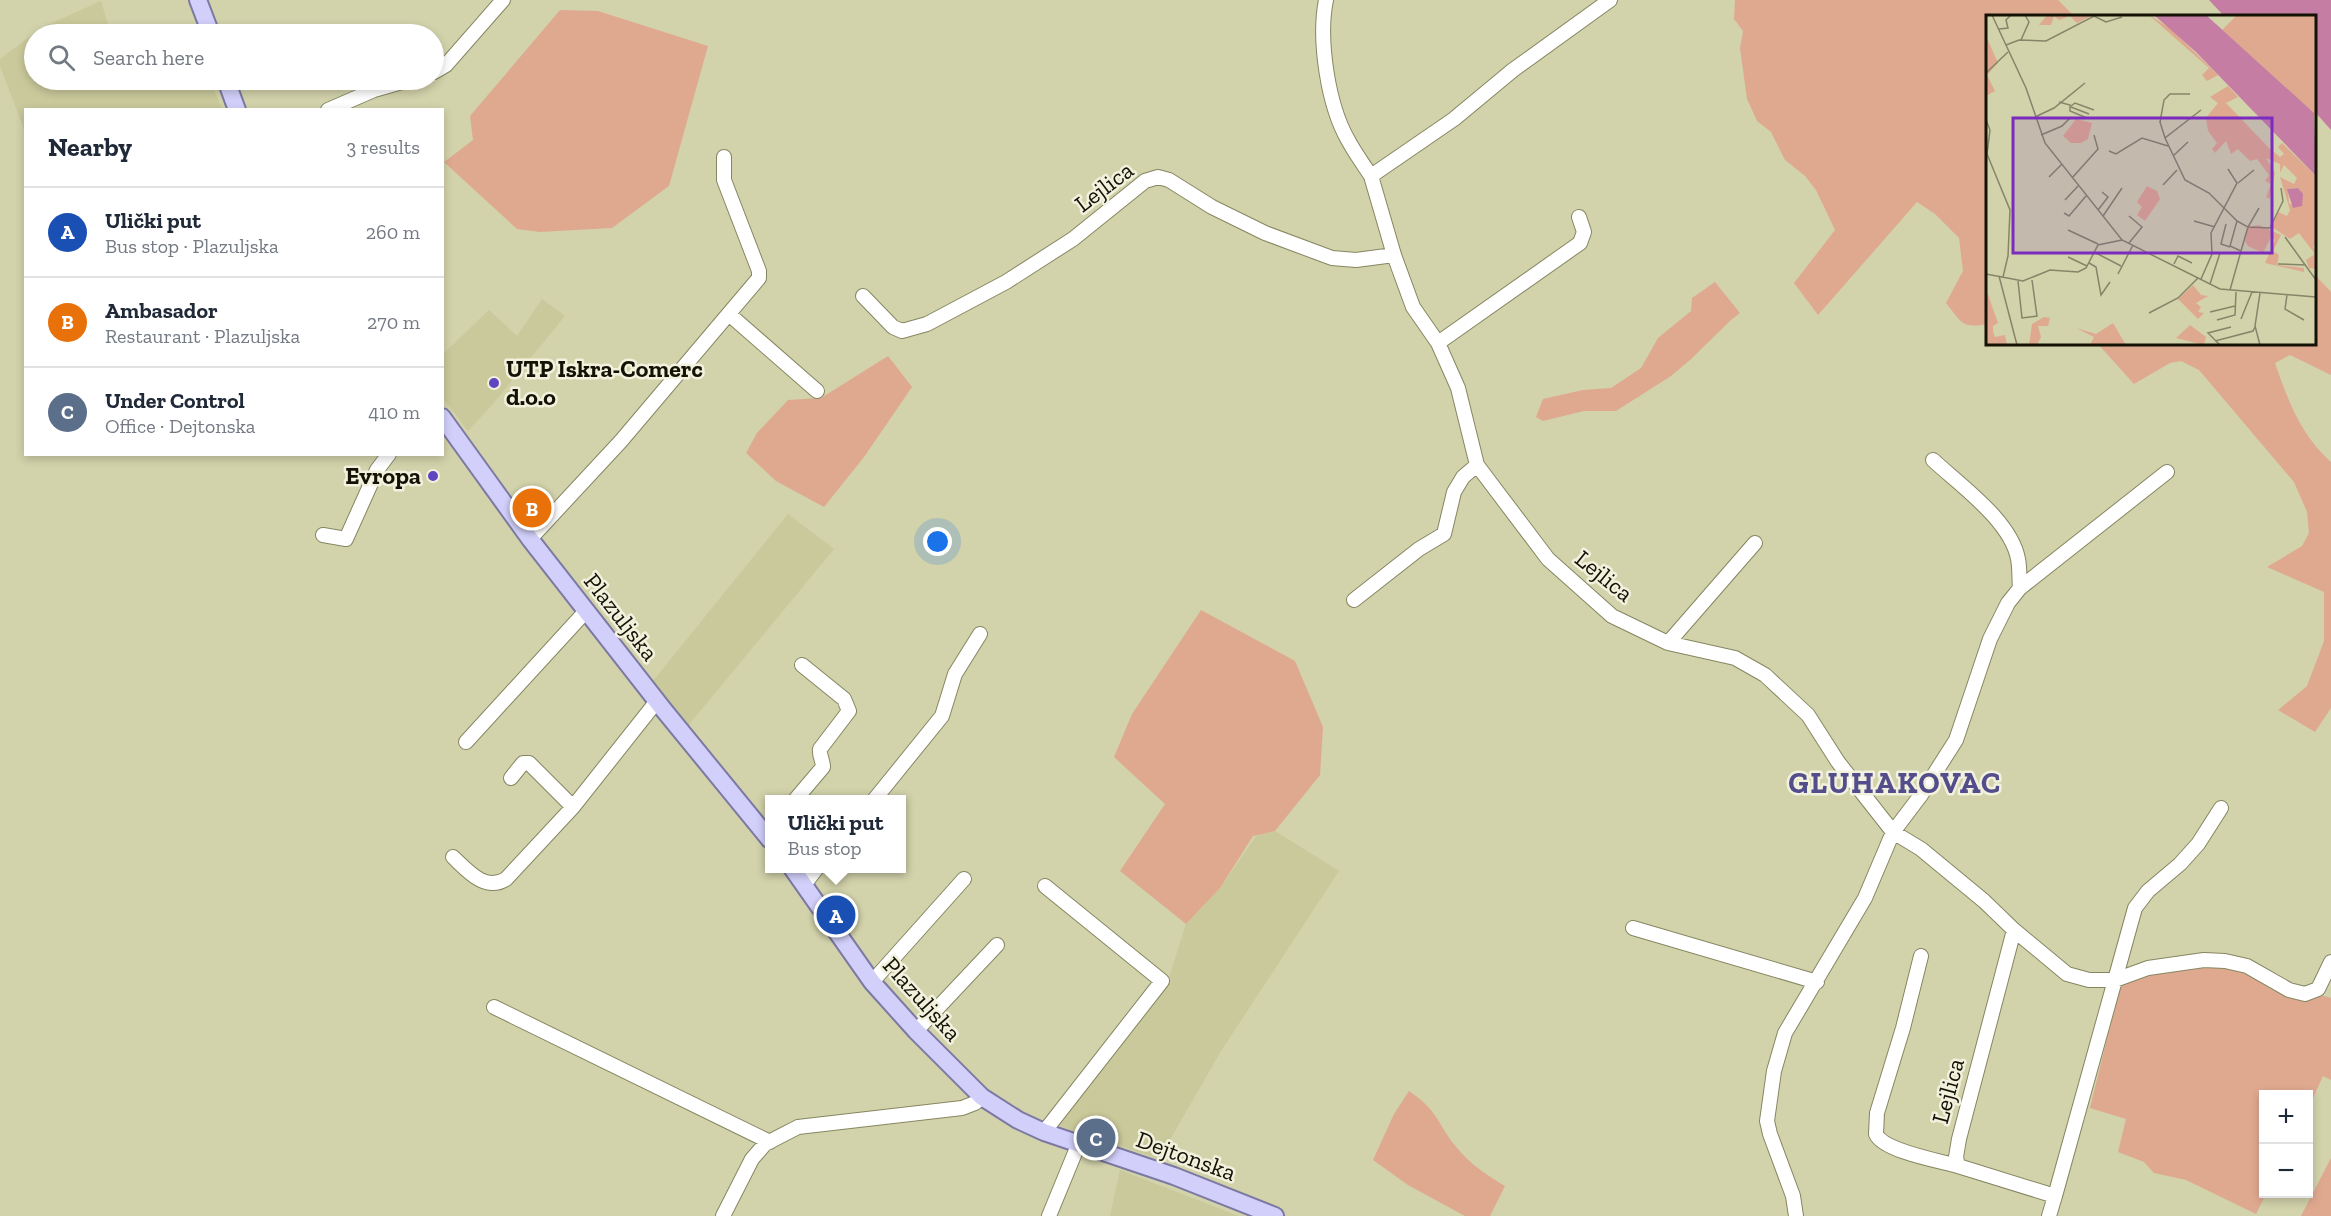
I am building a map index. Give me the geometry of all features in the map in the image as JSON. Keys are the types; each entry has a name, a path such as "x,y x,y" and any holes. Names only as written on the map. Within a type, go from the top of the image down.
{"main road":[{"path":"198,0 207,24"},
{"path":"230,90 236,108"},
{"name":"Plazuljska","path":"444,420 530,539 586,611 657,701 765,829"},
{"name":"Plazuljska","path":"796,873 872,982 916,1031 982,1097"},
{"name":"Dejtonska","path":"982,1097 1018,1120 1044,1132 1174,1176 1275,1216"}],"street":[{"path":"444,66 503,0"},
{"name":"Lejlica","path":"1326,0 1324,32 1328,77 1337,116 1348,140 1371,176 1394,255 1413,307 1438,343 1458,388 1477,465 1548,559 1612,616 1668,643 1736,658 1765,675 1808,715 1838,762 1893,832 1921,849 2067,974 2089,980 2115,980"},
{"path":"1371,176 1454,119 1513,70 1610,0"},
{"path":"333,108 374,90"},
{"path":"530,539 621,441 759,278 724,180 724,157"},
{"name":"Lejlica","path":"863,296 893,327 902,331 927,324 1006,282 1073,239 1145,181 1158,177 1168,180 1212,207 1265,233 1332,258 1356,260 1394,255"},
{"path":"1438,343 1580,243 1584,232 1579,217"},
{"path":"730,315 817,391"},
{"path":"323,535 346,539 377,470 388,456"},
{"path":"1933,460 1988,510 2009,535 2018,559 2020,588"},
{"path":"1354,600 1419,549 1444,534 1454,492 1462,477 1477,465"},
{"path":"1796,1216 1794,1196 1770,1134 1767,1114 1774,1071 1785,1033 1865,898 1893,832 1921,795 1956,740 1990,639 2008,603 2020,588 2168,472"},
{"path":"1668,643 1755,543"},
{"path":"466,742 586,611"},
{"path":"878,795 942,717 955,674 980,634"},
{"path":"799,795 823,767 823,761 819,755 820,749 849,711 844,699 802,665"},
{"path":"453,857 488,884 500,883 506,879 573,807 657,701"},
{"path":"511,778 523,764 529,763 573,807"},
{"path":"2049,1216 2135,908 2148,891 2180,864 2198,844 2221,808"},
{"path":"804,885 814,873"},
{"path":"872,982 964,879"},
{"path":"1044,1132 1161,981 1045,886"},
{"path":"1633,928 1816,982"},
{"name":"Lejlica","path":"1958,1166 1956,1148 2014,930"},
{"path":"916,1031 997,945"},
{"path":"1921,956 1903,1028 1877,1113 1876,1134 1883,1143 1899,1149 2055,1196"},
{"path":"2115,980 2148,968 2204,960 2226,961 2247,966 2289,990 2305,993 2318,989 2331,962"},
{"path":"494,1007 770,1142"},
{"path":"727,1215 752,1159 765,1144 798,1127 962,1108 975,1103 982,1097"},
{"path":"1049,1216 1079,1143"}],"shaded area":[{"path":"1735,0 2058,0 2073,15 1986,15 1986,324 1967,325 1946,303 1963,271 1959,238 1935,214 1917,202 1818,315 1794,283 1835,230 1816,190 1805,176 1785,160 1771,132 1757,121 1747,99 1740,48 1743,31 1734,19"},
{"path":"2209,0 2331,0 2331,130 2316,113 2316,15 2223,15"},
{"path":"101,1 108,24 50,24"},
{"path":"560,10 598,11 708,46 669,186 612,228 540,232 517,229 444,162 473,140 470,116"},
{"path":"24,41 24,90 214,90 222,108 24,108 24,129 0,66 0,59"},
{"path":"2316,276 2331,292 2331,375 2290,355 2275,363 2297,417 2311,440 2331,462 2331,708 2315,732 2278,710 2307,686 2324,641 2324,592 2267,567 2302,546 2309,533 2307,512 2294,482 2199,370 2181,361 2170,363 2134,384 2099,345 2316,345"},
{"path":"1715,282 1740,313 1671,376 1616,411 1584,411 1543,421 1536,417 1543,399 1583,390 1611,388 1641,368 1658,338 1691,311 1692,298"},
{"path":"542,299 565,316 468,431 444,399 444,353 489,310 517,336"},
{"path":"888,356 912,387 864,457 824,507 776,481 746,453 757,433 788,400 821,398"},
{"path":"788,514 834,549 687,727 653,681"},
{"path":"1201,610 1295,661 1323,727 1320,775 1275,831 1253,836 1220,888 1186,924 1120,871 1165,804 1114,757 1132,714"},
{"path":"1275,831 1339,871 1221,1051 1159,1159 1047,1122 1167,984 1186,924 1220,888 1257,835"},
{"path":"2218,966 2245,973 2272,990 2294,999 2324,996 2331,998 2331,1080 2323,1076 2313,1098 2313,1090 2259,1090 2259,1198 2264,1198 2256,1214 2186,1180 2154,1173 2144,1162 2118,1152 2126,1119 2090,1108 2121,982 2142,976"},
{"path":"1409,1091 1432,1111 1450,1139 1468,1159 1505,1186 1490,1216 1465,1216 1408,1185 1373,1160 1394,1114"},
{"path":"2331,1158 2331,1216 2301,1216 2310,1198 2313,1198 2313,1193"},
{"path":"1120,1170 1239,1216 1110,1216"}],"place":[{"name":"UTP Iskra-Comerc d.o.o","path":"494,383"},
{"name":"Evropa","path":"433,476"},
{"name":"Ambasador","path":"532,508"},
{"name":"Ulički put","path":"836,915"},
{"name":"Under Control","path":"1096,1138"}],"district":[{"name":"GLUHAKOVAC","path":"1895,783"}]}
